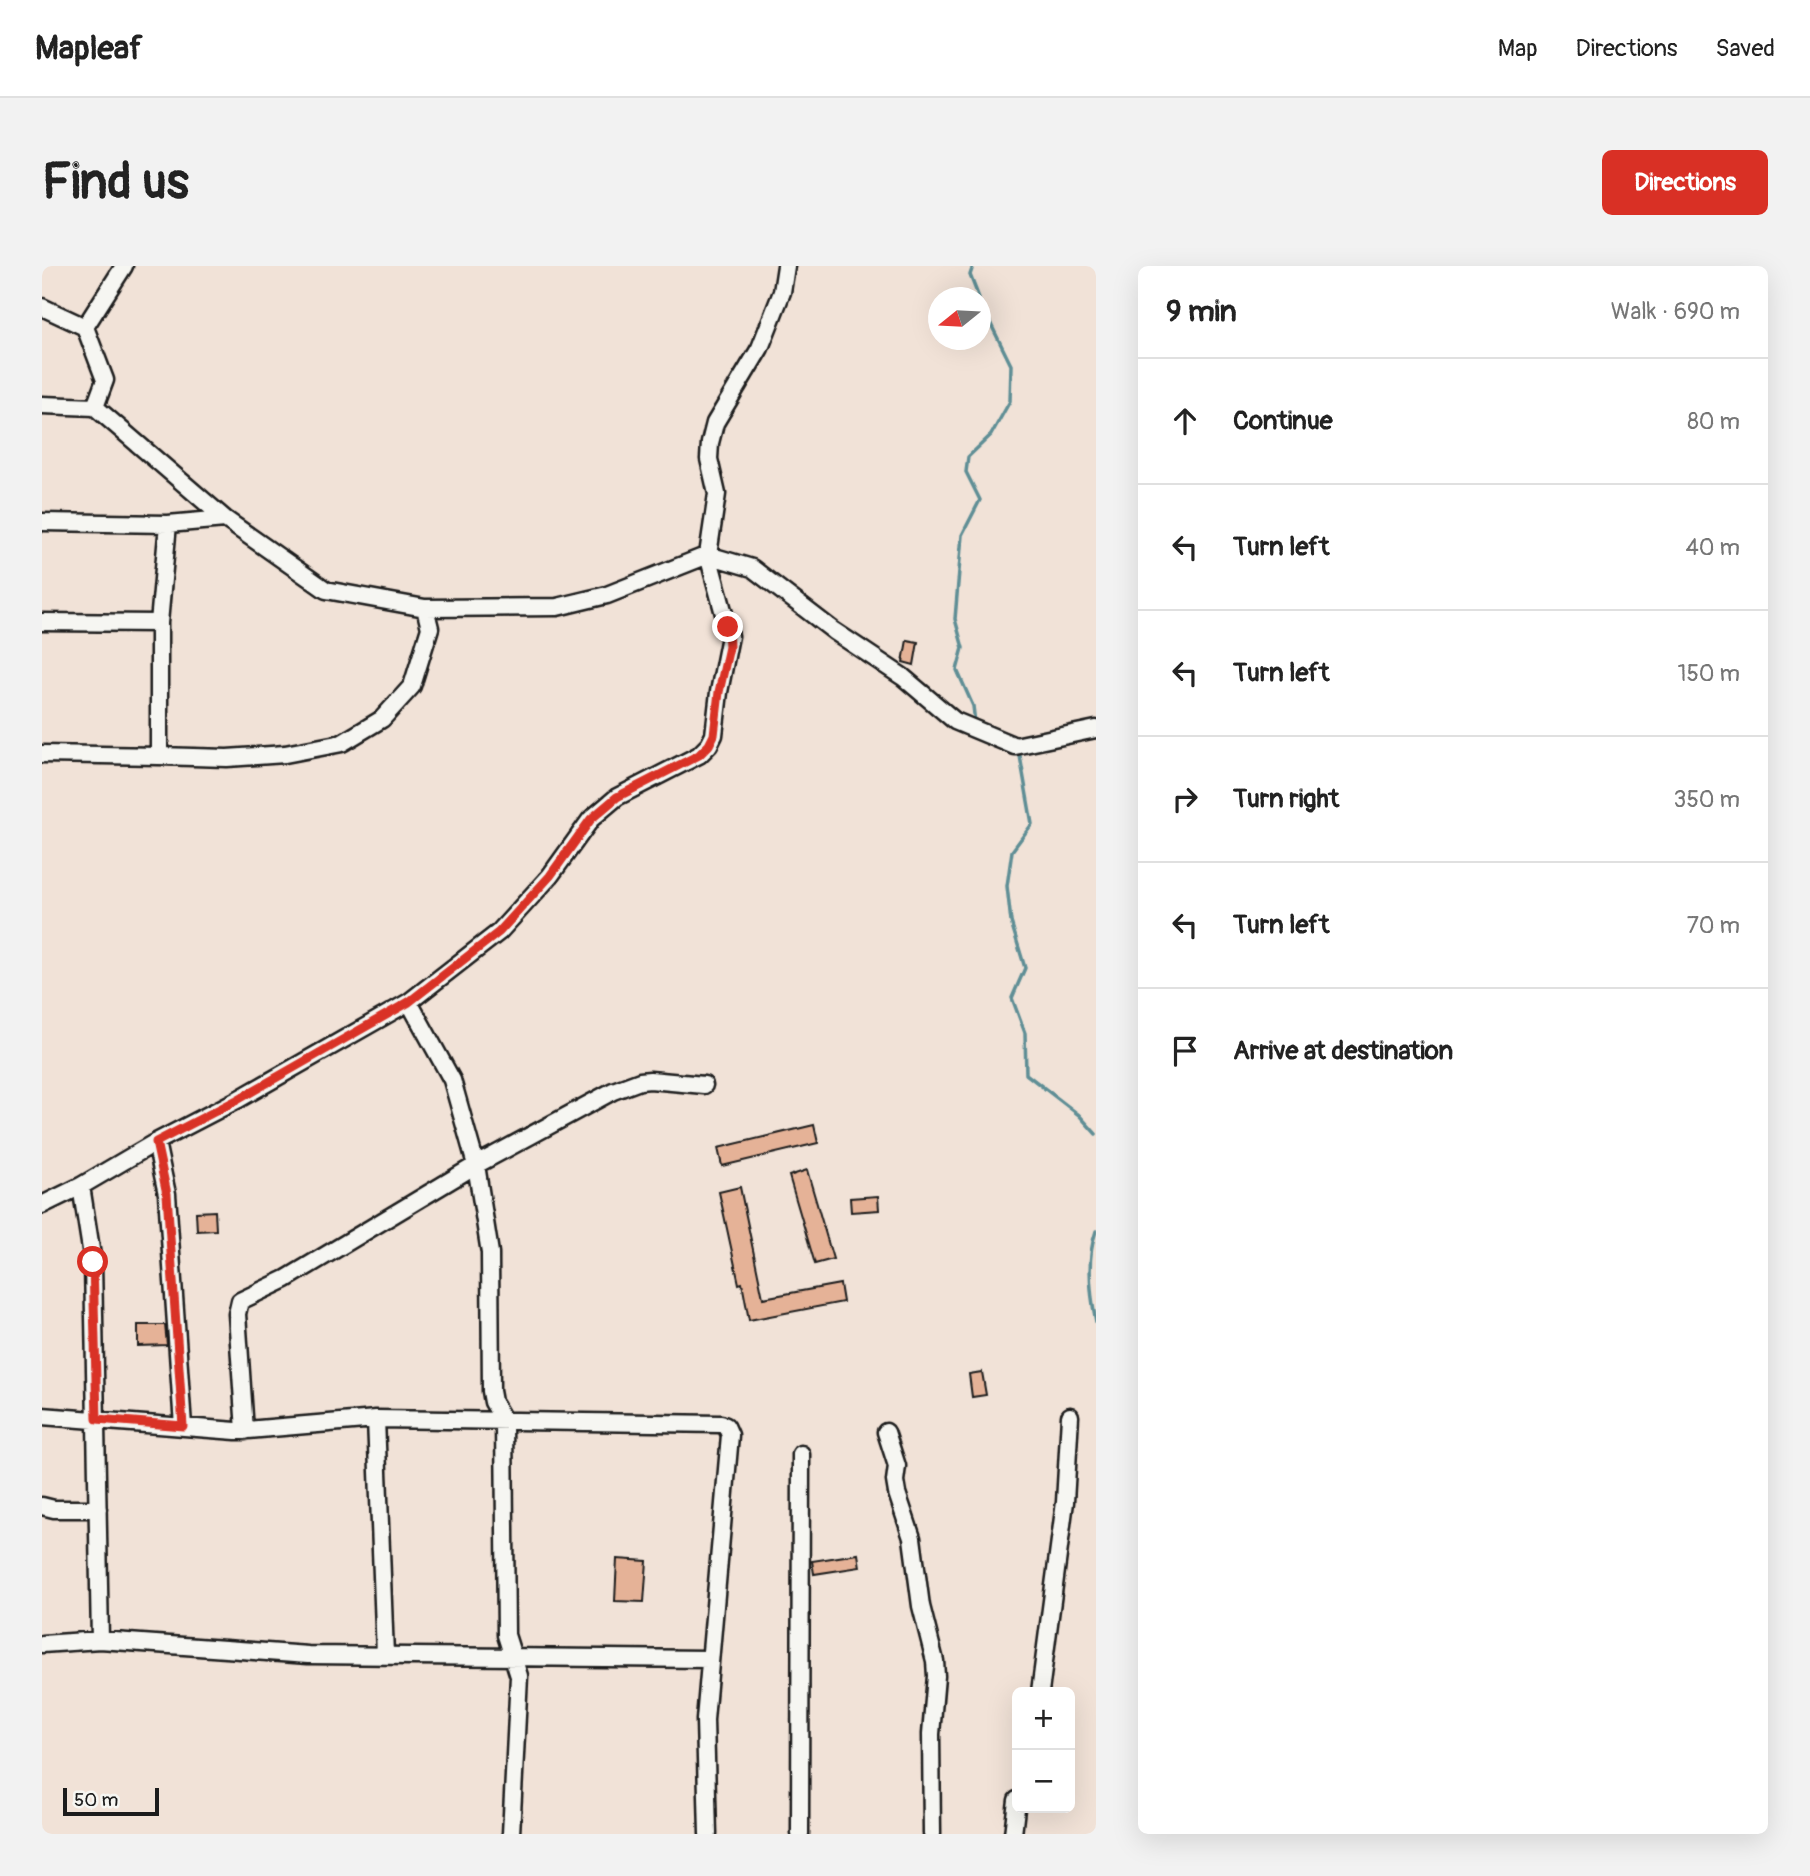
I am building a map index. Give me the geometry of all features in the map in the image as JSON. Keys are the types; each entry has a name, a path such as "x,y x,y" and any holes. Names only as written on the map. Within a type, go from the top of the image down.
{"street":[{"path":"85,327 124,266"},
{"path":"42,1205 237,1100 409,1002 499,932 550,876 591,819 617,797 699,755 709,745 714,735 730,636 708,555 717,509 717,494 709,459 710,443 715,423 761,348 782,292 786,266"},
{"path":"42,307 85,327 105,380 95,407"},
{"path":"42,405 95,407 225,520 326,590 425,608 557,607 607,595 708,555 752,568 834,631 903,677 955,721 1015,746 1096,729"},
{"path":"42,522 167,524 225,520"},
{"path":"159,756 159,623 167,524"},
{"path":"42,754 227,758 285,754 342,744 382,719 412,686 430,628 425,608"},
{"path":"42,622 159,623"},
{"path":"409,1002 452,1080 476,1166 490,1253 491,1391 493,1402 504,1421 506,1635 519,1676 511,1834"},
{"path":"244,1431 237,1314 240,1301 300,1271 476,1166 626,1086 650,1080 704,1085"},
{"path":"156,1142 169,1206 183,1426"},
{"path":"81,1186 93,1262 100,1640"},
{"path":"42,1416 244,1431 376,1419 726,1426 730,1435 705,1720 708,1834"},
{"path":"1041,1687 1065,1502 1070,1416"},
{"path":"376,1419 385,1655"},
{"path":"886,1432 897,1466 897,1493 912,1538 921,1606 935,1661 931,1734 932,1834"},
{"path":"800,1834 801,1454"},
{"path":"42,1506 99,1509"},
{"path":"42,1644 100,1640 308,1655 710,1659"},
{"path":"1013,1834 1015,1813"}],"building":[{"path":"907,640 918,642 914,665 903,662"},
{"path":"814,1125 818,1143 722,1166 718,1148"},
{"path":"807,1170 833,1259 815,1264 789,1176"},
{"path":"740,1187 763,1298 840,1284 843,1302 749,1320 719,1192"},
{"path":"878,1196 879,1210 851,1212 850,1198"},
{"path":"215,1211 216,1230 197,1231 196,1212"},
{"path":"138,1325 165,1325 167,1345 138,1346"},
{"path":"982,1372 986,1395 972,1397 969,1374"},
{"path":"858,1554 860,1567 814,1574 812,1561"},
{"path":"617,1559 647,1561 644,1602 615,1601"}],"waterway":[{"path":"973,266 970,275 975,287"},
{"path":"975,723 973,706 957,670 963,648 955,619 962,535 980,500 966,472 968,457 991,435 1010,401 1011,365 991,324"},
{"path":"987,742 1020,756 1032,824 1012,851 1007,886 1011,922 1025,968 1012,998 1025,1033 1026,1074 1079,1115 1096,1134"},
{"path":"1096,1231 1090,1276 1096,1322"}],"route":[{"path":"93,1262 97,1419 183,1426 171,1232 167,1194 156,1142 237,1100 409,1002 499,932 550,876 591,819 617,797 699,755 714,735 719,692 729,647 728,627"}]}
